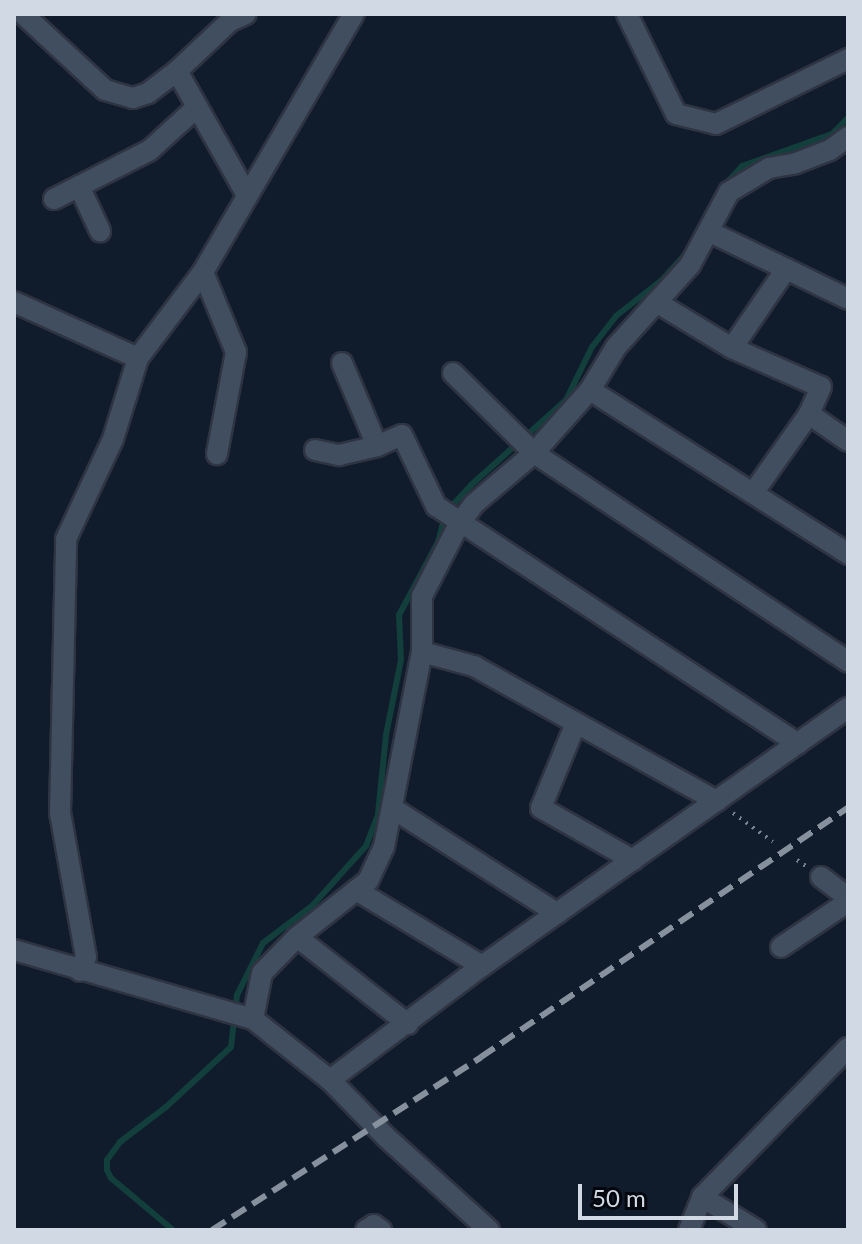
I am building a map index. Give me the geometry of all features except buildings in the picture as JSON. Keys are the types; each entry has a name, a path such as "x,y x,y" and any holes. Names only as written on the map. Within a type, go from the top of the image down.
{"street":[{"path":"23,14 105,90 133,98 148,93 177,71 230,21 246,14"},
{"path":"80,971 86,957 60,813 66,539 113,439 138,358 203,272 354,14"},
{"path":"627,14 676,114 716,124 848,59"},
{"path":"177,71 247,195"},
{"path":"54,199 150,150 197,107"},
{"path":"253,1019 262,973 297,937 368,881 384,847 422,652 422,596 448,515 474,504 525,444 590,390 616,347 690,265 729,192 749,177 830,150 848,137"},
{"path":"79,186 100,231"},
{"path":"710,232 848,299"},
{"path":"732,348 786,269"},
{"path":"203,272 236,352 217,454"},
{"path":"14,302 138,358"},
{"path":"656,302 732,348 821,387 809,414 753,493"},
{"path":"342,363 377,446"},
{"path":"453,373 525,444 848,662"},
{"path":"590,390 848,554"},
{"path":"809,414 848,441"},
{"path":"315,450 339,455 377,446 402,435 448,515 798,744"},
{"path":"422,652 474,666 717,801"},
{"path":"330,1080 482,966 848,708"},
{"path":"576,723 541,808 633,860"},
{"path":"392,808 557,913"},
{"path":"781,947 848,900 821,877"},
{"path":"356,890 482,966"},
{"path":"297,937 408,1024"},
{"path":"14,950 253,1019 330,1080 386,1137 489,1230"},
{"path":"689,1230 702,1197 848,1048"},
{"path":"702,1197 756,1230"},
{"path":"366,1230 374,1225 381,1230"}],"path":[{"path":"717,801 773,842"}],"waterway":[{"path":"719,191 742,166 832,134 848,118"},
{"path":"173,1230 111,1178 107,1160 120,1142 166,1107 231,1047 237,995 263,943 312,906 366,846 378,814 386,735 401,660 399,615 438,542 446,512 471,485 566,400 592,347 616,316 661,281 688,251"}],"railway":[{"path":"212,1230 481,1057 848,808"}]}
